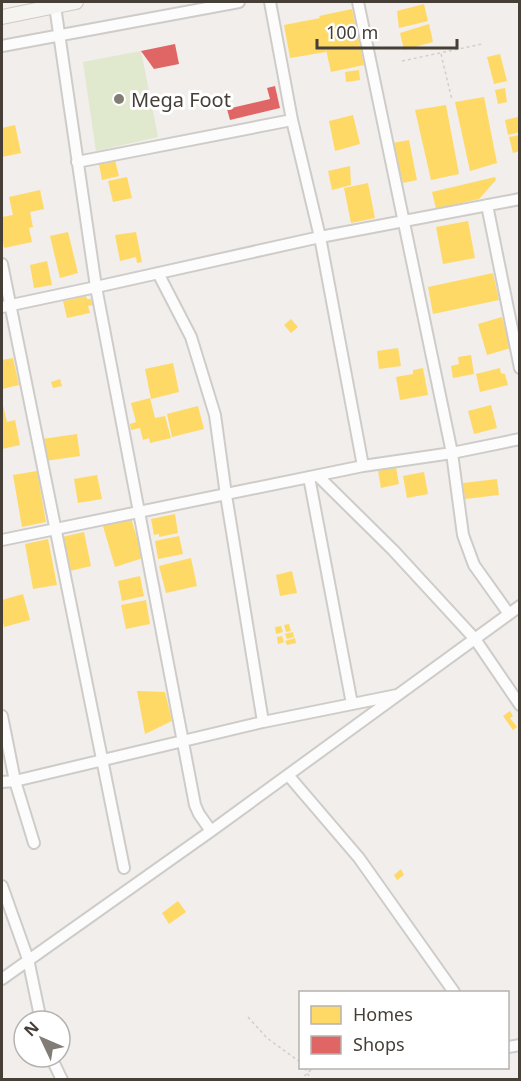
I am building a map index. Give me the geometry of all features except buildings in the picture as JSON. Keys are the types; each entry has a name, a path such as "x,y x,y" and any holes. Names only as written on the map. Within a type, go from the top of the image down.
{"main road":[{"path":"2,17 54,4 76,2"}],"street":[{"path":"2,46 239,2"},
{"path":"270,2 292,120 320,237 363,466"},
{"path":"358,2 452,453 463,535 474,565 508,614"},
{"path":"54,4 96,287 195,805 211,831"},
{"path":"77,162 292,120"},
{"path":"6,306 320,237 519,199"},
{"path":"487,205 519,368"},
{"path":"2,264 6,306 124,868"},
{"path":"158,273 191,337 215,415 225,495 263,722"},
{"path":"2,540 363,466 452,453 519,439"},
{"path":"314,477 393,550 475,639 519,705"},
{"path":"314,477 352,704"},
{"path":"2,979 401,694 519,606"},
{"path":"2,782 15,781 263,722 401,694"},
{"path":"2,716 15,781 34,843"},
{"path":"288,775 359,858 453,991"},
{"path":"2,886 28,959 39,1009"}],"path":[{"path":"402,62 482,44"},
{"path":"441,53 452,100"},
{"path":"248,1017 267,1038 299,1061"},
{"path":"306,1069 311,1080"},
{"path":"300,1080 312,1069"}],"green space":[{"name":"Mega Foot","path":"141,51 158,137 96,151 83,62"}],"place":[{"name":"Mega Foot","path":"119,99"}]}
